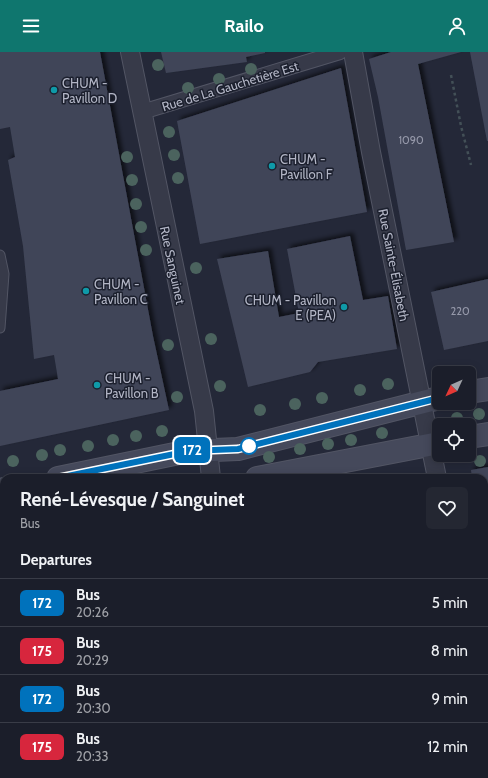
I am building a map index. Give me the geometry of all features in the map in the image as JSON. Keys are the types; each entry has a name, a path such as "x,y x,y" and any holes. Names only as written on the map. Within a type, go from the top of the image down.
{"main road":[{"path":"476,391 488,389"},
{"path":"77,474 182,452 208,449 238,449 430,400"},
{"path":"476,436 488,434"},
{"path":"278,474 432,445"}],"street":[{"name":"Rue Sanguinet","path":"130,52 204,411 211,474"},
{"name":"Rue de La Gauchetière Est","path":"142,112 310,56 340,52"},
{"name":"Rue Sainte-Élisabeth","path":"353,52 430,400 432,418"},
{"name":"Rue Sainte-Élisabeth","path":"436,462 437,474"}],"lane":[{"path":"0,256 4,274 0,328"}],"path":[{"path":"451,75 461,126 471,165"}],"building":[{"path":"0,52 100,52 153,336 169,410 0,446 0,391 58,379 54,355 34,359 23,246 8,160 15,157 10,127 0,129"},
{"path":"161,52 265,53 246,57 247,62 166,73"},
{"path":"391,52 461,52 418,64 454,242 406,250 378,97 369,59"},
{"path":"470,52 488,52 488,141 487,141"},
{"name":"CHUM - Pavillon F","path":"341,68 367,212 200,244 177,121"},
{"name":"CHUM - Pavillon E (PEA)","path":"350,236 363,300 388,296 397,349 318,362 310,372 248,387 217,259 268,251 279,317 299,313 287,249"},
{"path":"488,279 488,341 444,350 431,292"},
{"path":"488,467 488,474 472,474 471,470"}],"bus line":[{"name":"172","path":"77,474 189,451 208,449 238,449 432,400"}],"place":[{"name":"CHUM - Pavillon D","path":"54,90"},
{"name":"CHUM - Pavillon F","path":"272,166"},
{"name":"CHUM - Pavillon C","path":"86,291"},
{"name":"CHUM - Pavillon E (PEA)","path":"344,307"},
{"name":"CHUM - Pavillon B","path":"97,385"}]}
